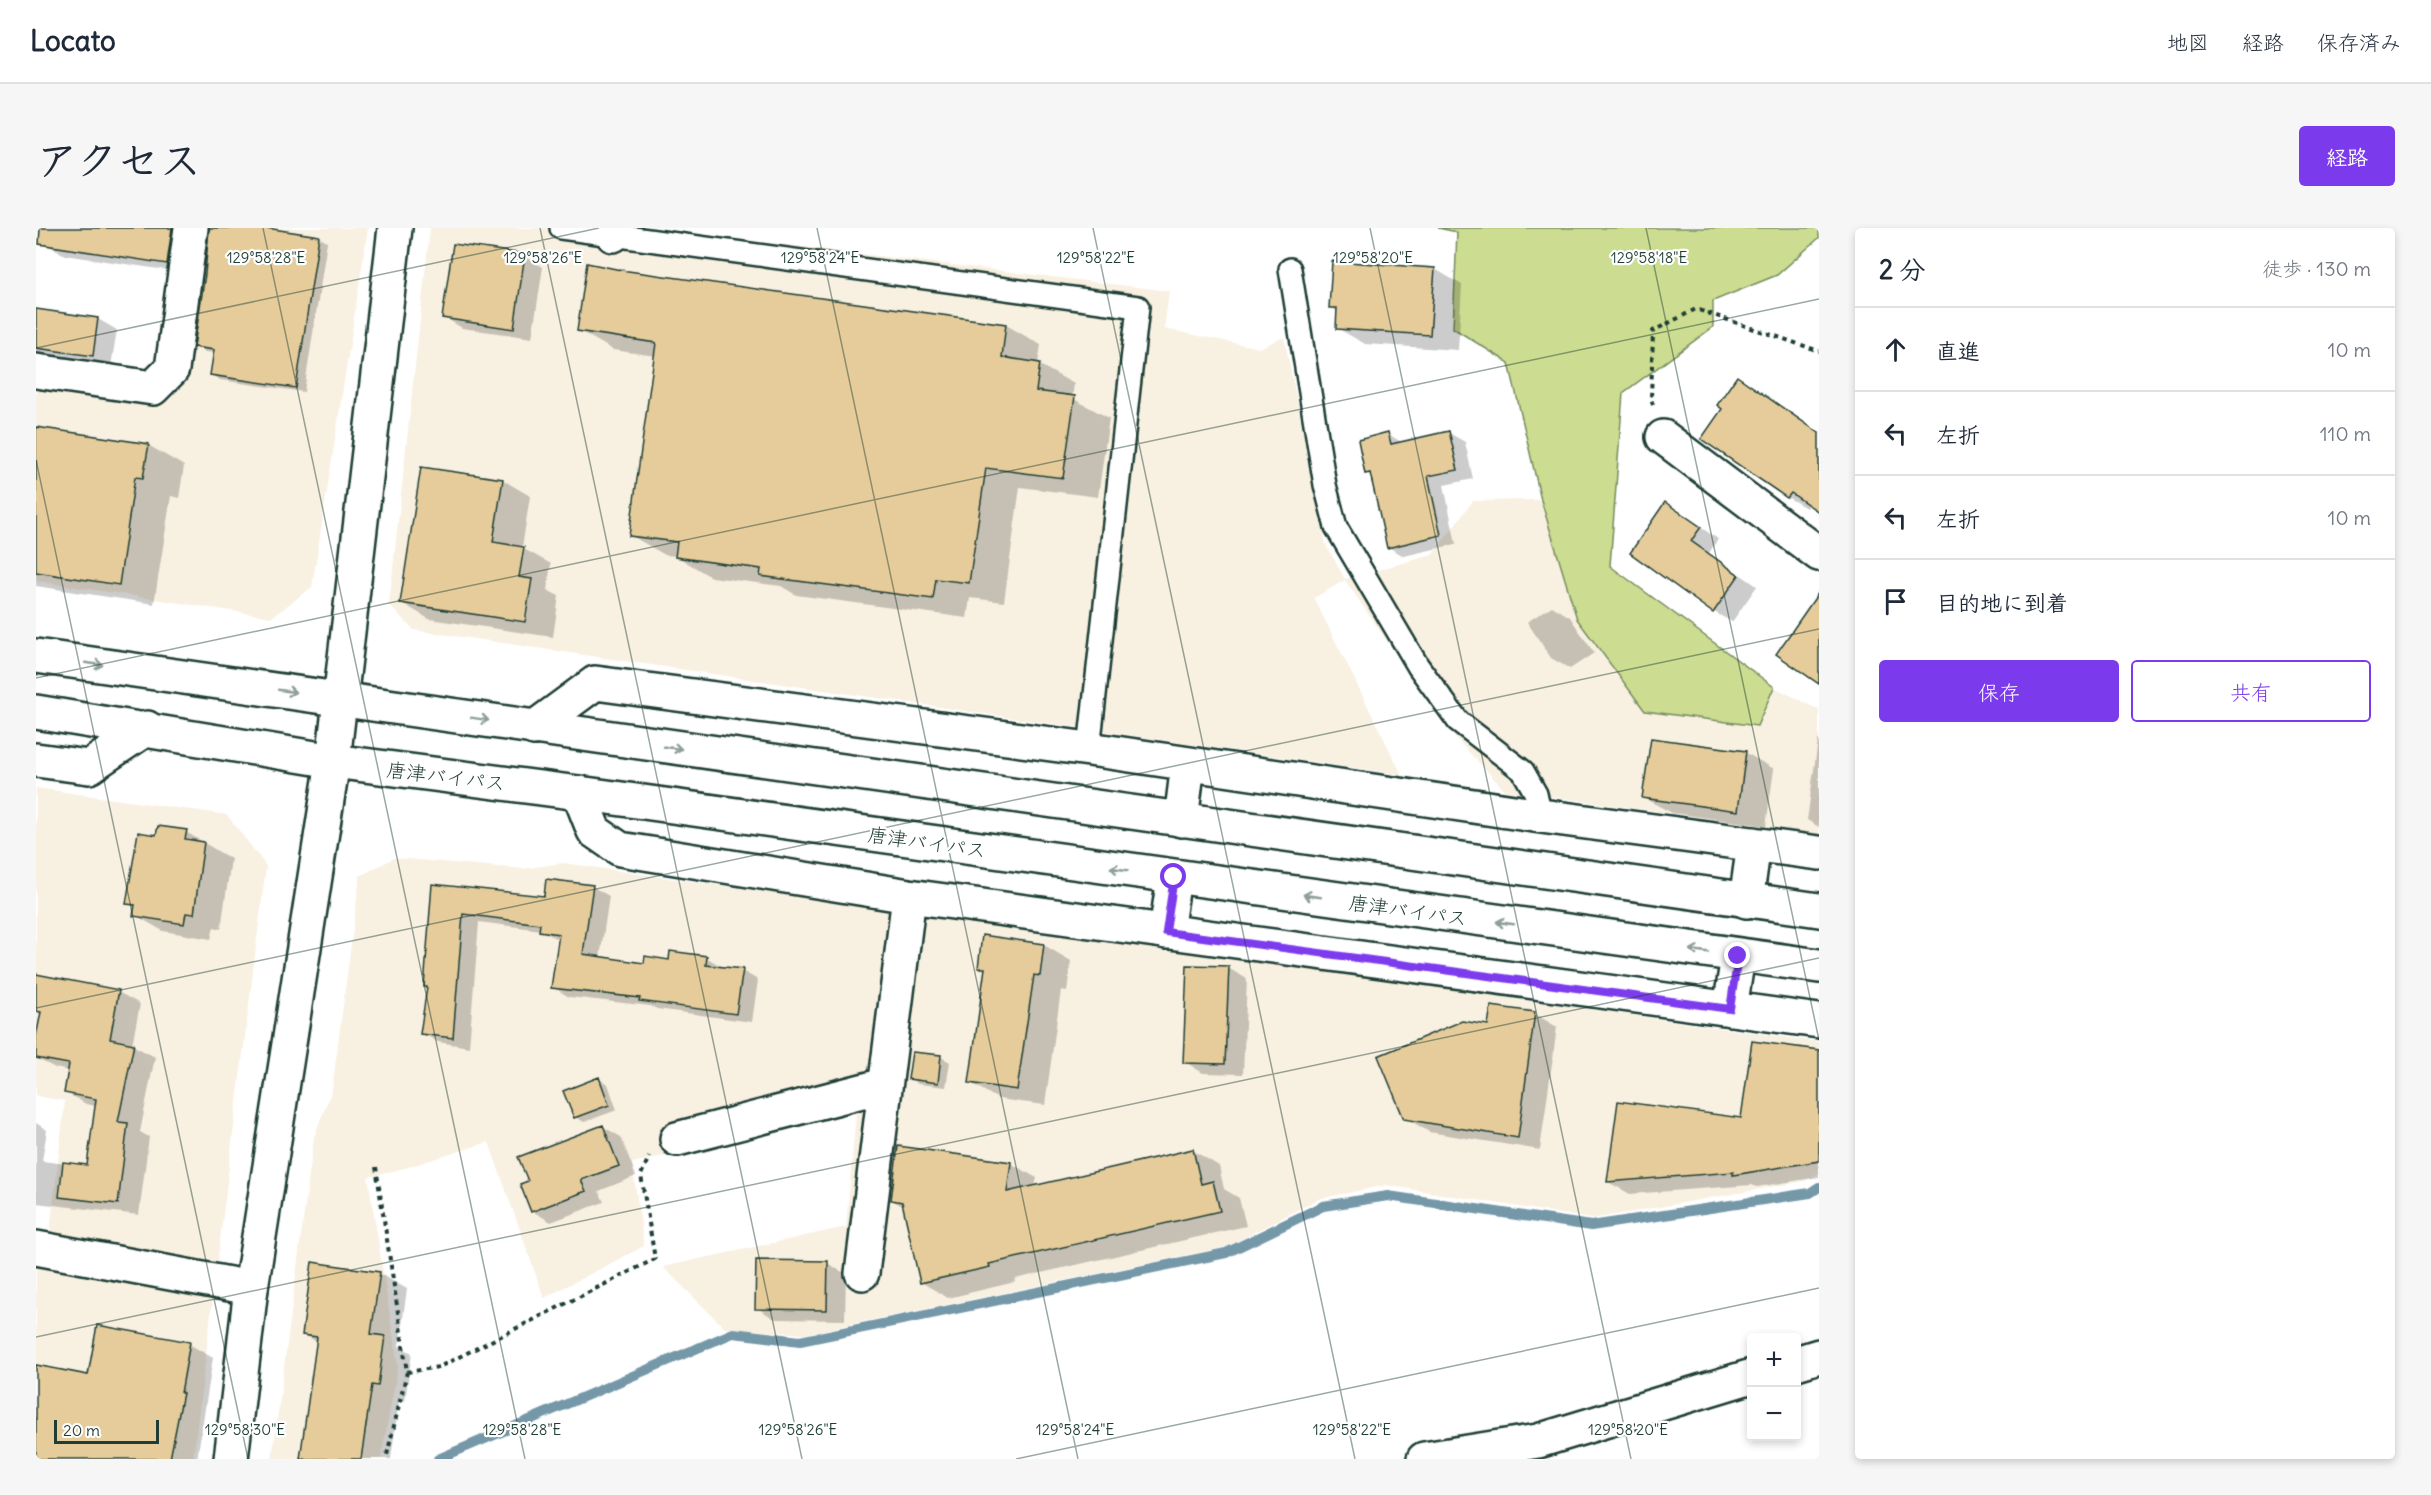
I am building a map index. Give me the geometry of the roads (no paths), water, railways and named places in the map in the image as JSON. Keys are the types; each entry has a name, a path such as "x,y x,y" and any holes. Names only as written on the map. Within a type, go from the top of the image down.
{"main road":[{"path":"36,371 153,388 172,369 190,228"},
{"path":"231,1459 251,1288 333,761 395,228"},
{"path":"1663,437 1819,554"},
{"path":"36,656 1819,910"},
{"path":"534,728 595,683 1089,749 1541,816 1819,852"},
{"name":"唐津バイパス","path":"36,712 147,728 333,761 579,793 1819,966"},
{"path":"36,760 89,767 147,728"},
{"path":"1181,820 1188,764"},
{"path":"579,793 594,831 620,849 909,896 1819,1021"},
{"path":"1746,901 1754,844"},
{"path":"1166,932 1174,877"},
{"path":"861,1273 909,896"},
{"path":"1730,1009 1738,956"},
{"path":"677,1140 885,1085"},
{"path":"36,1248 251,1288"},
{"path":"1801,1362 1819,1356"},
{"path":"1424,1459 1538,1441 1747,1378"}],"lane":[{"path":"561,228 613,231 1138,307 1089,749"},
{"path":"1290,269 1325,485 1336,527 1418,666 1458,721 1523,771 1536,794 1541,816"}],"waterway":[{"path":"438,1459 733,1333 800,1341 1226,1253 1323,1206 1388,1196 1591,1226 1810,1193 1819,1187"}]}
